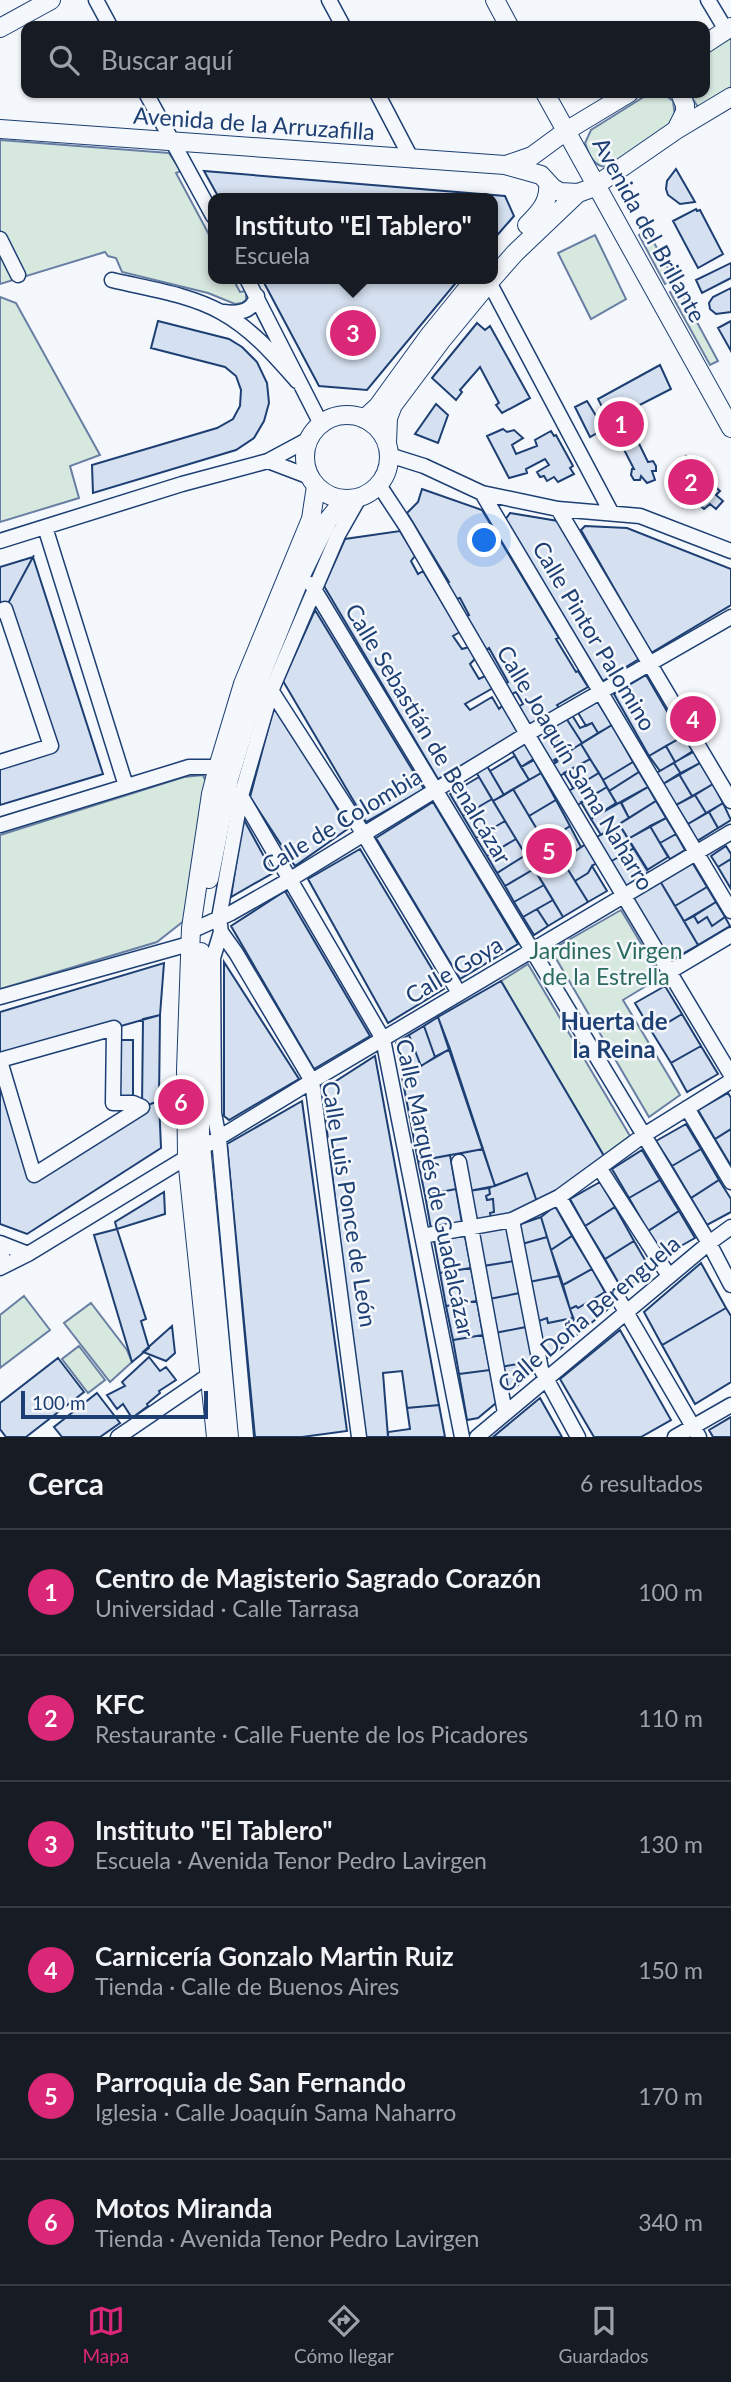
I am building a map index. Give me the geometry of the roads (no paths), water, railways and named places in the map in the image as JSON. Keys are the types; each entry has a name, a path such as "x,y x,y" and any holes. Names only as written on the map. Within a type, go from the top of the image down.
{"main road":[{"path":"0,28 51,0"},
{"path":"495,0 506,21"},
{"path":"710,41 729,29"},
{"path":"498,269 578,193 597,186 676,130 731,97"},
{"name":"Avenida del Brillante","path":"547,98 564,132 729,418"},
{"name":"Avenida de la Arruzafilla","path":"505,165 532,156 564,132 621,98"},
{"path":"676,130 685,112 682,98"},
{"name":"Avenida de la Arruzafilla","path":"0,130 505,165 534,172 560,192 578,193"},
{"name":"Avenida de la Arruzafilla","path":"546,181 543,172 545,159 564,132"},
{"path":"498,255 546,201 546,181"},
{"path":"364,419 384,399 428,337 482,284"},
{"path":"216,1437 209,1375 195,1154 194,933 211,793 224,773 266,685 303,571 328,520 352,498 379,485 385,476 388,418 393,405 483,284"},
{"path":"224,773 243,684 312,519 313,481 305,458 309,439 321,424 342,415 364,419 381,432 388,449"},
{"path":"313,481 334,497 352,498"},
{"path":"195,1154 229,1437"},
{"path":"0,1251 0,1259"}],"street":[{"path":"96,0 107,21"},
{"path":"329,0 340,21"},
{"path":"708,0 729,29"},
{"path":"149,98 208,207"},
{"path":"380,98 412,160"},
{"path":"0,239 18,275"},
{"path":"112,281 190,299 219,311 267,346 297,381"},
{"path":"250,284 321,424"},
{"path":"490,284 611,512"},
{"path":"219,311 243,312 254,303 257,296"},
{"path":"0,541 268,461 309,439"},
{"path":"388,449 482,493 558,509 640,516 731,551"},
{"path":"268,461 313,481"},
{"name":"Calle Joaquín Sama Naharro","path":"379,485 406,526 731,1075"},
{"name":"Calle Pintor Palomino","path":"482,493 731,911"},
{"path":"246,1437 219,1139 214,1113 213,958 241,796 266,685 315,590 352,498"},
{"path":"558,509 731,801"},
{"path":"46,527 126,786"},
{"name":"Calle Sebastián de Benalcázar","path":"303,571 709,1243 731,1285"},
{"path":"0,611 5,609 51,746 0,762"},
{"name":"Calle de Colombia","path":"0,997 220,925 527,734 731,617"},
{"path":"266,685 363,834 459,993"},
{"path":"0,825 189,767 224,773"},
{"name":"Calle Marqués de Guadalcázar","path":"224,773 241,796 383,1038 462,1437"},
{"name":"Calle Goya","path":"0,1268 28,1254 383,1038 731,832"},
{"name":"Calle Luis Ponce de León","path":"220,925 312,1081 359,1437"},
{"path":"669,972 731,935"},
{"path":"114,1028 113,1103 133,1103 142,1107 34,1175 0,1061 114,1028"},
{"path":"422,1236 512,1220 559,1197 644,1135 731,1082"},
{"path":"687,1108 731,1182"},
{"path":"459,1162 506,1413"},
{"path":"600,1169 669,1276"},
{"path":"559,1197 695,1432"},
{"path":"512,1220 541,1370 578,1437"},
{"name":"Calle Doña Berenguela","path":"477,1437 731,1227"},
{"path":"0,1243 28,1254"},
{"path":"118,1437 209,1375"},
{"path":"674,1437 695,1432 731,1405"}],"place":[{"name":"Instituto \"El Tablero\"","path":"353,333"},
{"name":"Centro de Magisterio Sagrado Corazón","path":"621,424"},
{"name":"KFC","path":"691,482"},
{"name":"Carnicería Gonzalo Martin Ruiz","path":"693,719"},
{"name":"Parroquia de San Fernando","path":"549,851"},
{"name":"Motos Miranda","path":"181,1102"}],"district":[{"name":"Huerta de la Reina","path":"614,1036"}],"park label":[{"name":"Jardines Virgen de la Estrella","path":"606,964"}]}
